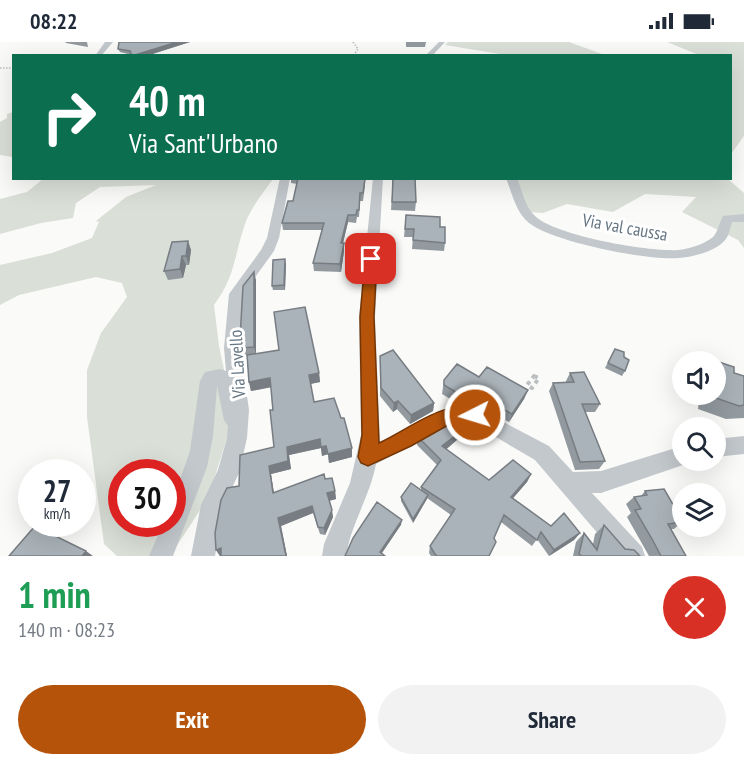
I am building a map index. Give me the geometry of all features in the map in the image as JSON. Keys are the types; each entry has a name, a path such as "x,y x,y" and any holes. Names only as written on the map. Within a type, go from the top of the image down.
{"street":[{"path":"100,53 110,42"},
{"path":"430,54 442,42"},
{"name":"Via Lavello","path":"203,556 212,505 228,473 237,438 239,410 232,348 236,294 267,251 273,238 285,180"},
{"path":"334,556 336,544 361,484 371,435 367,317 378,180"},
{"name":"Via val caussa","path":"512,180 528,216 540,226 561,234 648,253 682,254 707,245 721,237 727,219 744,218"},
{"path":"161,556 195,470 203,438 207,385 212,377 220,376 224,380 229,407 237,428"},
{"path":"368,457 404,441 444,418 467,412 542,453 633,556"},
{"path":"726,447 744,445"},
{"path":"569,483 601,482 672,459"}],"shaded area":[{"path":"448,42 569,42 602,54 500,54 445,45"},
{"path":"667,42 744,42 744,136 732,153 732,54 697,54"},
{"path":"12,112 12,157 0,155 0,122 7,118 7,114"},
{"path":"42,180 272,180 249,214 230,276 214,305 219,346 234,416 208,498 186,532 186,459 108,459 108,537 182,537 170,556 117,556 104,544 96,484 96,459 93,459 87,417 87,370 101,333 127,297 122,283 96,277 19,295 0,305 0,265 52,253 92,238 99,222 96,221 126,197 156,185 100,187 76,203 73,218 41,223 0,234 0,199 27,192"},
{"path":"509,180 729,180 744,193 744,248 738,240 682,212 696,197 645,194 613,212 567,204 543,213 523,212"}],"building":[{"path":"119,42 177,42 138,54 118,49"},
{"path":"298,180 365,180 363,193 360,193 359,210 356,215 348,215 341,243 344,243 340,264 313,263 324,223 282,223 288,201 293,201"},
{"path":"393,180 415,180 416,202 392,202"},
{"path":"406,215 440,217 440,227 445,227 445,243 413,240 414,229 405,229"},
{"path":"188,241 186,256 182,256 180,269 164,271 172,242"},
{"path":"285,259 284,285 272,286 273,260"},
{"path":"254,272 254,347 241,348 243,286"},
{"path":"305,307 319,373 309,375 314,402 334,398 341,418 344,418 352,448 328,454 326,446 321,447 320,439 287,447 288,461 269,466 273,493 324,474 325,479 332,478 335,491 327,493 332,510 324,528 318,527 312,506 278,518 286,556 221,556 221,548 216,550 215,533 221,500 227,488 239,486 240,455 274,447 270,410 273,410 270,378 249,382 247,355 279,350 274,312"},
{"path":"615,349 624,352 624,357 629,360 625,371 608,363"},
{"path":"393,350 434,403 411,415 398,401 394,403 381,388 380,356"},
{"path":"457,364 479,377 487,367 528,390 512,414 479,396 459,394 444,385 444,380"},
{"path":"726,364 734,367 734,373 744,376 744,405 739,406 726,402"},
{"path":"584,372 600,404 582,404 605,461 580,462 553,383 574,382 570,373"},
{"path":"452,420 460,432 442,446 489,480 513,460 531,474 511,497 551,526 564,513 580,533 554,550 541,532 537,540 504,515 489,556 437,556 430,546 455,509 421,487 441,460 418,437"},
{"path":"411,483 428,495 413,519 401,497"},
{"path":"664,489 672,503 672,523 668,524 672,537 675,537 686,556 661,556 635,510 641,509 634,497 647,495 645,491"},
{"path":"377,502 402,520 380,552 385,556 345,556 353,538"},
{"path":"604,525 625,549 634,550 640,556 582,556 579,554 584,533 597,550"},
{"path":"25,537 57,537 86,551 82,556 9,556"}],"route":[{"path":"371,259 367,317 371,435 368,457 404,441 444,418 467,412 475,415"}]}
